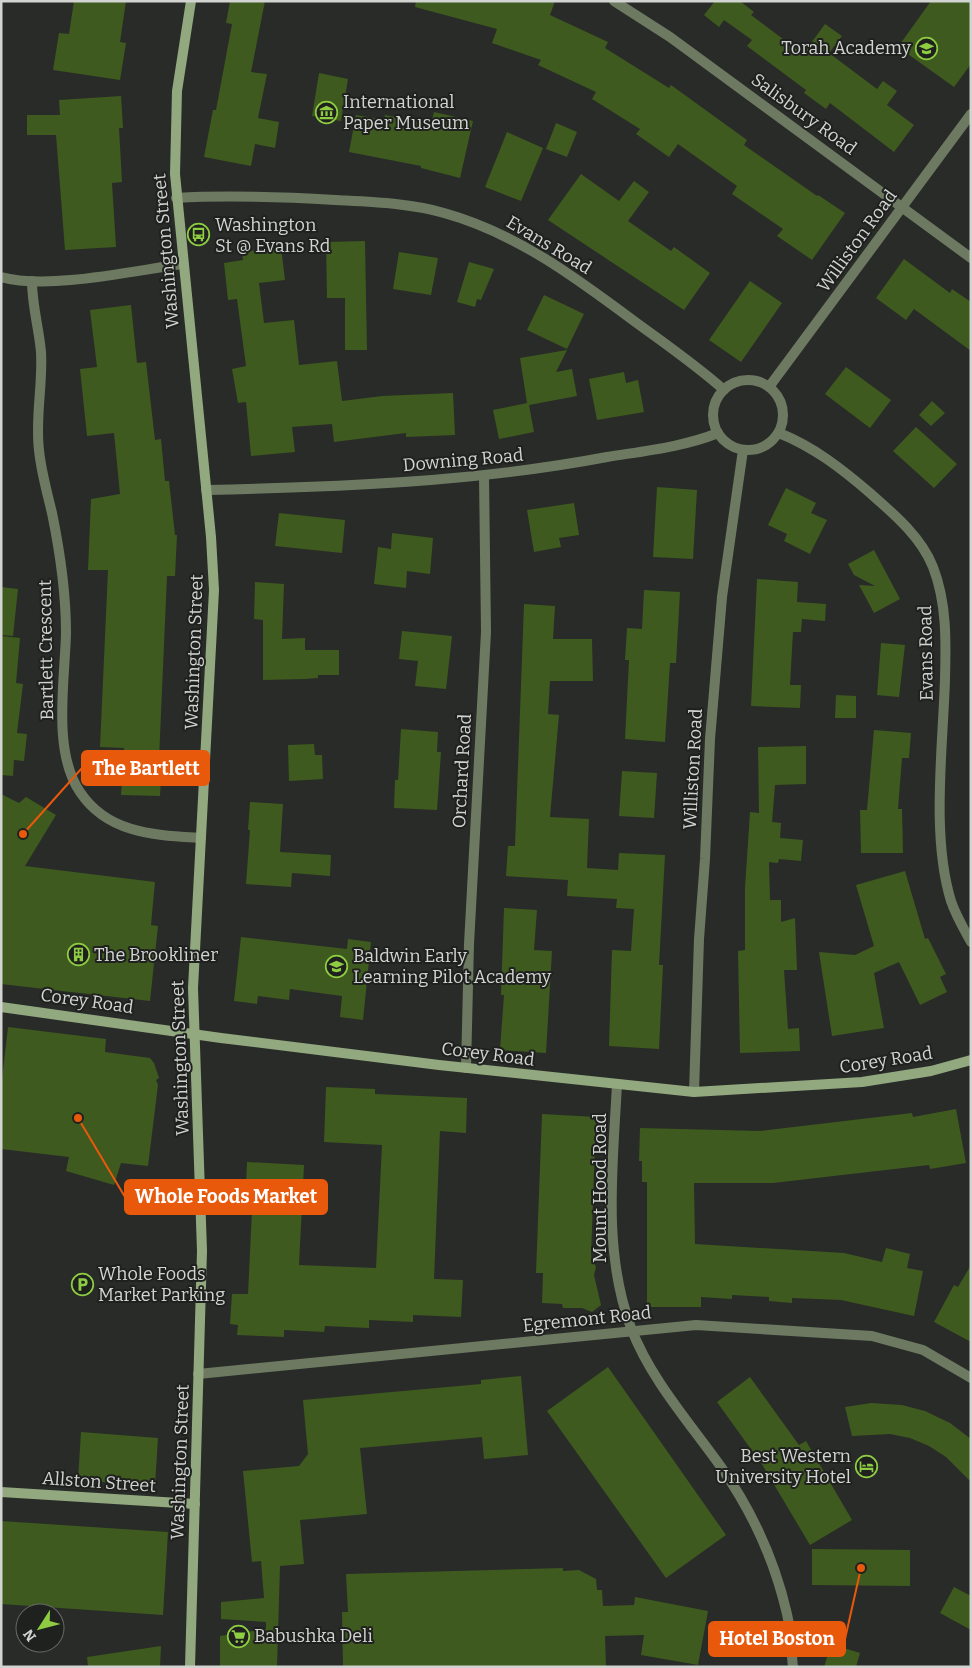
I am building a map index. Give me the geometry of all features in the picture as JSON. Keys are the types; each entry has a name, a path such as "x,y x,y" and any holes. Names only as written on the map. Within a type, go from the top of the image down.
{"main road":[{"name":"Washington Street","path":"190,1667 202,1193 193,988 214,601 206,490 176,198 176,106 192,1"},
{"name":"Corey Road","path":"1,1006 194,1034 466,1068 694,1092 862,1082 931,1071 971,1060"},
{"name":"Allston Street","path":"1,1492 195,1504"}],"street":[{"name":"Salisbury Road","path":"614,1 670,37 971,258"},
{"name":"Williston Road","path":"769,387 971,114"},
{"name":"Evans Road","path":"176,198 315,199 390,203 430,209 465,219 513,239 551,262 677,353 724,390"},
{"path":"1,277 32,281 82,277 183,264"},
{"name":"Bartlett Crescent","path":"32,281 32,304 41,352 37,423 38,451 57,538 66,610 63,718 68,768 75,785 88,804 116,825 146,833 201,838"},
{"path":"746,380 758,382 769,387 782,405 783,419 779,433 764,447 743,450 728,444 718,433 713,410 724,390 734,383 746,380"},
{"name":"Downing Road","path":"206,490 484,476 567,465 678,444 718,433"},
{"name":"Evans Road","path":"779,433 809,447 844,470 904,526 921,546 933,566 940,588 946,644 940,823 943,853 952,902 971,942"},
{"name":"Williston Road","path":"694,1092 699,939 705,859 710,739 722,597 743,450"},
{"name":"Orchard Road","path":"466,1068 469,944 486,632 484,476"},
{"name":"Mount Hood Road","path":"617,1084 613,1174 614,1256 619,1291 632,1330 660,1385 721,1467 748,1509 788,1616 793,1667"},
{"name":"Egremont Road","path":"198,1374 696,1325 872,1336 923,1350 971,1378"}],"building":[{"path":"74,1 126,1 120,42 126,43 120,80 53,70 59,33 69,34"},
{"path":"230,1 265,1 251,72 267,74 258,118 279,122 275,148 255,144 251,166 204,157 213,110 216,110 232,24 226,23"},
{"path":"416,1 555,1 550,15 608,42 605,48 669,88 671,85 747,140 744,145 817,196 845,213 812,260 777,236 783,229 732,194 737,186 678,144 669,157 636,134 640,129 592,99 596,92 538,65 541,60 492,43 497,29 415,7"},
{"path":"715,1 740,1 754,12 751,15 803,54 825,24 842,36 829,53 877,89 883,81 897,91 887,105 914,125 894,152 830,103 826,109 804,93 806,90 747,46 752,40 724,20 719,27 704,15"},
{"path":"931,1 971,1 971,64 954,87 898,47"},
{"path":"319,73 348,79 341,121 312,116"},
{"path":"121,96 123,128 119,128 122,182 112,183 116,247 65,250 56,135 27,135 27,115 60,115 59,100"},
{"path":"434,112 473,121 460,178 421,168 421,166 349,152 356,115 384,120 385,115 431,124"},
{"path":"556,123 577,132 567,157 546,149"},
{"path":"507,132 543,148 521,201 485,187"},
{"path":"581,174 619,201 634,181 649,192 628,221 671,251 674,247 710,273 684,310 548,220"},
{"path":"365,241 367,350 345,350 345,298 327,298 326,242"},
{"path":"281,247 285,280 259,283 264,323 294,320 299,365 337,361 342,401 382,396 453,393 455,435 406,437 406,433 334,442 332,424 292,427 295,452 251,456 246,402 238,403 232,369 246,366 237,299 228,300 224,263 243,260 242,252"},
{"path":"399,252 438,258 431,295 393,289"},
{"path":"904,259 950,293 952,289 971,302 971,351 914,309 906,320 876,298"},
{"path":"469,262 494,269 481,300 477,299 475,307 457,302"},
{"path":"750,281 782,303 741,362 709,340"},
{"path":"544,295 584,314 567,349 527,330"},
{"path":"131,305 137,363 146,362 155,440 161,439 165,481 169,481 175,535 177,535 175,576 167,576 159,759 162,759 160,796 121,795 124,748 100,747 108,570 88,570 91,499 120,494 114,433 87,436 80,369 97,367 90,310"},
{"path":"567,350 556,372 572,369 577,396 529,405 534,432 499,439 493,410 527,403 520,358"},
{"path":"846,367 891,400 870,428 825,394"},
{"path":"624,372 626,383 638,380 644,412 597,420 589,379"},
{"path":"932,401 945,413 931,426 919,415"},
{"path":"916,427 957,464 934,488 893,451"},
{"path":"657,487 697,490 693,559 653,557"},
{"path":"786,488 816,503 811,513 827,520 810,554 784,541 787,534 768,525"},
{"path":"574,503 579,535 559,538 561,547 534,552 527,510"},
{"path":"279,513 345,520 342,553 275,546"},
{"path":"392,533 433,538 430,574 407,571 406,588 374,584 378,547 391,549"},
{"path":"874,550 900,599 874,613 859,585 875,586 854,575 848,564"},
{"path":"757,579 798,582 797,602 826,604 825,621 802,619 801,632 793,632 790,685 801,685 800,708 751,706"},
{"path":"255,582 284,584 282,639 305,638 305,650 339,650 339,675 318,675 318,678 305,679 263,680 263,620 254,619"},
{"path":"1,587 18,589 13,636 1,635"},
{"path":"644,590 680,592 676,663 670,663 665,742 625,739 629,660 625,660 627,628 642,629"},
{"path":"524,604 555,606 553,639 592,639 593,681 550,681 548,714 559,715 550,817 589,819 587,868 618,870 619,853 665,855 659,965 663,965 659,1049 609,1046 612,950 631,951 634,909 616,908 617,899 567,896 568,880 506,876 508,846 515,846"},
{"path":"402,631 452,636 446,689 415,686 418,661 399,659"},
{"path":"1,636 20,638 16,683 23,684 17,733 27,734 24,761 14,760 13,776 1,775"},
{"path":"881,643 905,645 899,697 877,695"},
{"path":"836,695 856,696 856,718 835,718"},
{"path":"401,729 438,732 437,752 441,752 437,810 394,808 395,780 398,780"},
{"path":"874,730 911,733 909,758 902,758 898,809 902,809 903,853 861,853 860,810 867,810"},
{"path":"314,744 315,755 322,755 323,779 289,781 288,745"},
{"path":"806,746 806,784 775,785 772,822 781,823 780,838 803,840 801,861 779,859 778,863 769,862 770,900 781,900 781,922 795,918 797,970 784,970 788,1029 799,1028 800,1051 740,1053 738,951 745,950 745,888 750,812 759,813 758,747"},
{"path":"622,771 657,773 654,818 619,816"},
{"name":"The Brookliner","path":"1,794 19,803 26,797 56,815 25,866 155,882 151,925 158,926 150,1001 1,984"},
{"path":"250,802 283,804 280,852 331,855 330,876 292,873 291,887 246,884"},
{"path":"905,871 925,939 928,938 946,974 940,977 947,992 920,1005 899,962 874,973 884,1028 832,1036 819,952 855,955 874,946 856,885"},
{"path":"504,908 537,910 534,950 552,951 546,1053 500,1050 504,995 501,995"},
{"path":"241,937 347,949 348,939 371,942 363,1020 340,1017 342,996 290,989 289,1000 258,996 257,1004 234,1001"},
{"path":"8,1027 106,1039 105,1052 150,1058 154,1063 159,1078 156,1080 158,1085 148,1166 121,1163 114,1185 66,1171 69,1157 1,1149 1,1088"},
{"path":"326,1087 375,1089 375,1094 467,1098 466,1133 440,1131 434,1279 463,1280 461,1317 413,1315 413,1322 369,1320 369,1328 325,1326 324,1332 284,1330 284,1337 237,1335 238,1325 230,1324 232,1294 248,1294 252,1210 245,1209 247,1162 304,1165 299,1265 376,1268 382,1145 324,1142"},
{"path":"956,1109 966,1163 930,1169 929,1165 773,1183 694,1183 695,1244 844,1253 882,1262 886,1248 910,1254 907,1268 923,1271 914,1316 841,1300 792,1298 792,1303 769,1301 769,1297 732,1295 732,1299 701,1297 701,1307 647,1307 647,1182 642,1182 642,1161 639,1161 640,1128 760,1131 912,1113 913,1117"},
{"path":"542,1114 596,1117 591,1256 596,1267 594,1275 601,1305 592,1312 582,1308 563,1308 562,1304 542,1303 543,1273 536,1273"},
{"path":"971,1265 971,1342 934,1322 954,1285 958,1287"},
{"path":"608,1367 726,1535 666,1578 547,1411"},
{"path":"521,1376 528,1455 484,1459 482,1437 360,1448 367,1514 300,1520 304,1564 280,1566 277,1667 220,1667 220,1636 266,1629 266,1622 221,1619 221,1602 264,1598 261,1561 252,1562 243,1471 299,1466 308,1454 303,1400 481,1384 481,1380"},
{"path":"750,1377 799,1445 806,1441 852,1520 810,1545 763,1466 717,1402"},
{"path":"871,1403 902,1405 925,1411 950,1423 971,1439 971,1482 946,1457 929,1446 910,1438 890,1434 852,1436 845,1407"},
{"path":"81,1432 158,1438 155,1486 78,1480"},
{"path":"1,1521 168,1532 163,1615 65,1608 65,1603 1,1604"},
{"path":"812,1549 910,1550 910,1586 812,1585"},
{"path":"563,1568 563,1571 579,1570 596,1579 597,1590 602,1590 603,1606 634,1605 635,1597 708,1611 698,1665 641,1655 644,1635 605,1636 606,1667 343,1667 342,1612 348,1612 346,1574"},
{"path":"954,1587 971,1596 971,1630 940,1613"},
{"path":"831,1644 860,1653 856,1667 824,1667"},
{"path":"161,1646 160,1667 88,1667 87,1657"}],"place":[{"name":"Torah Academy","path":"927,48"},
{"name":"International Paper Museum","path":"327,112"},
{"name":"Washington St @ Evans Rd","path":"199,235"},
{"name":"The Bartlett","path":"23,834"},
{"name":"The Brookliner","path":"78,955"},
{"name":"Baldwin Early Learning Pilot Academy","path":"337,966"},
{"name":"Whole Foods Market","path":"78,1118"},
{"name":"Whole Foods Market Parking","path":"82,1284"},
{"name":"Best Western University Hotel","path":"867,1466"},
{"name":"Hotel Boston","path":"861,1568"},
{"name":"Babushka Deli","path":"238,1636"}]}
